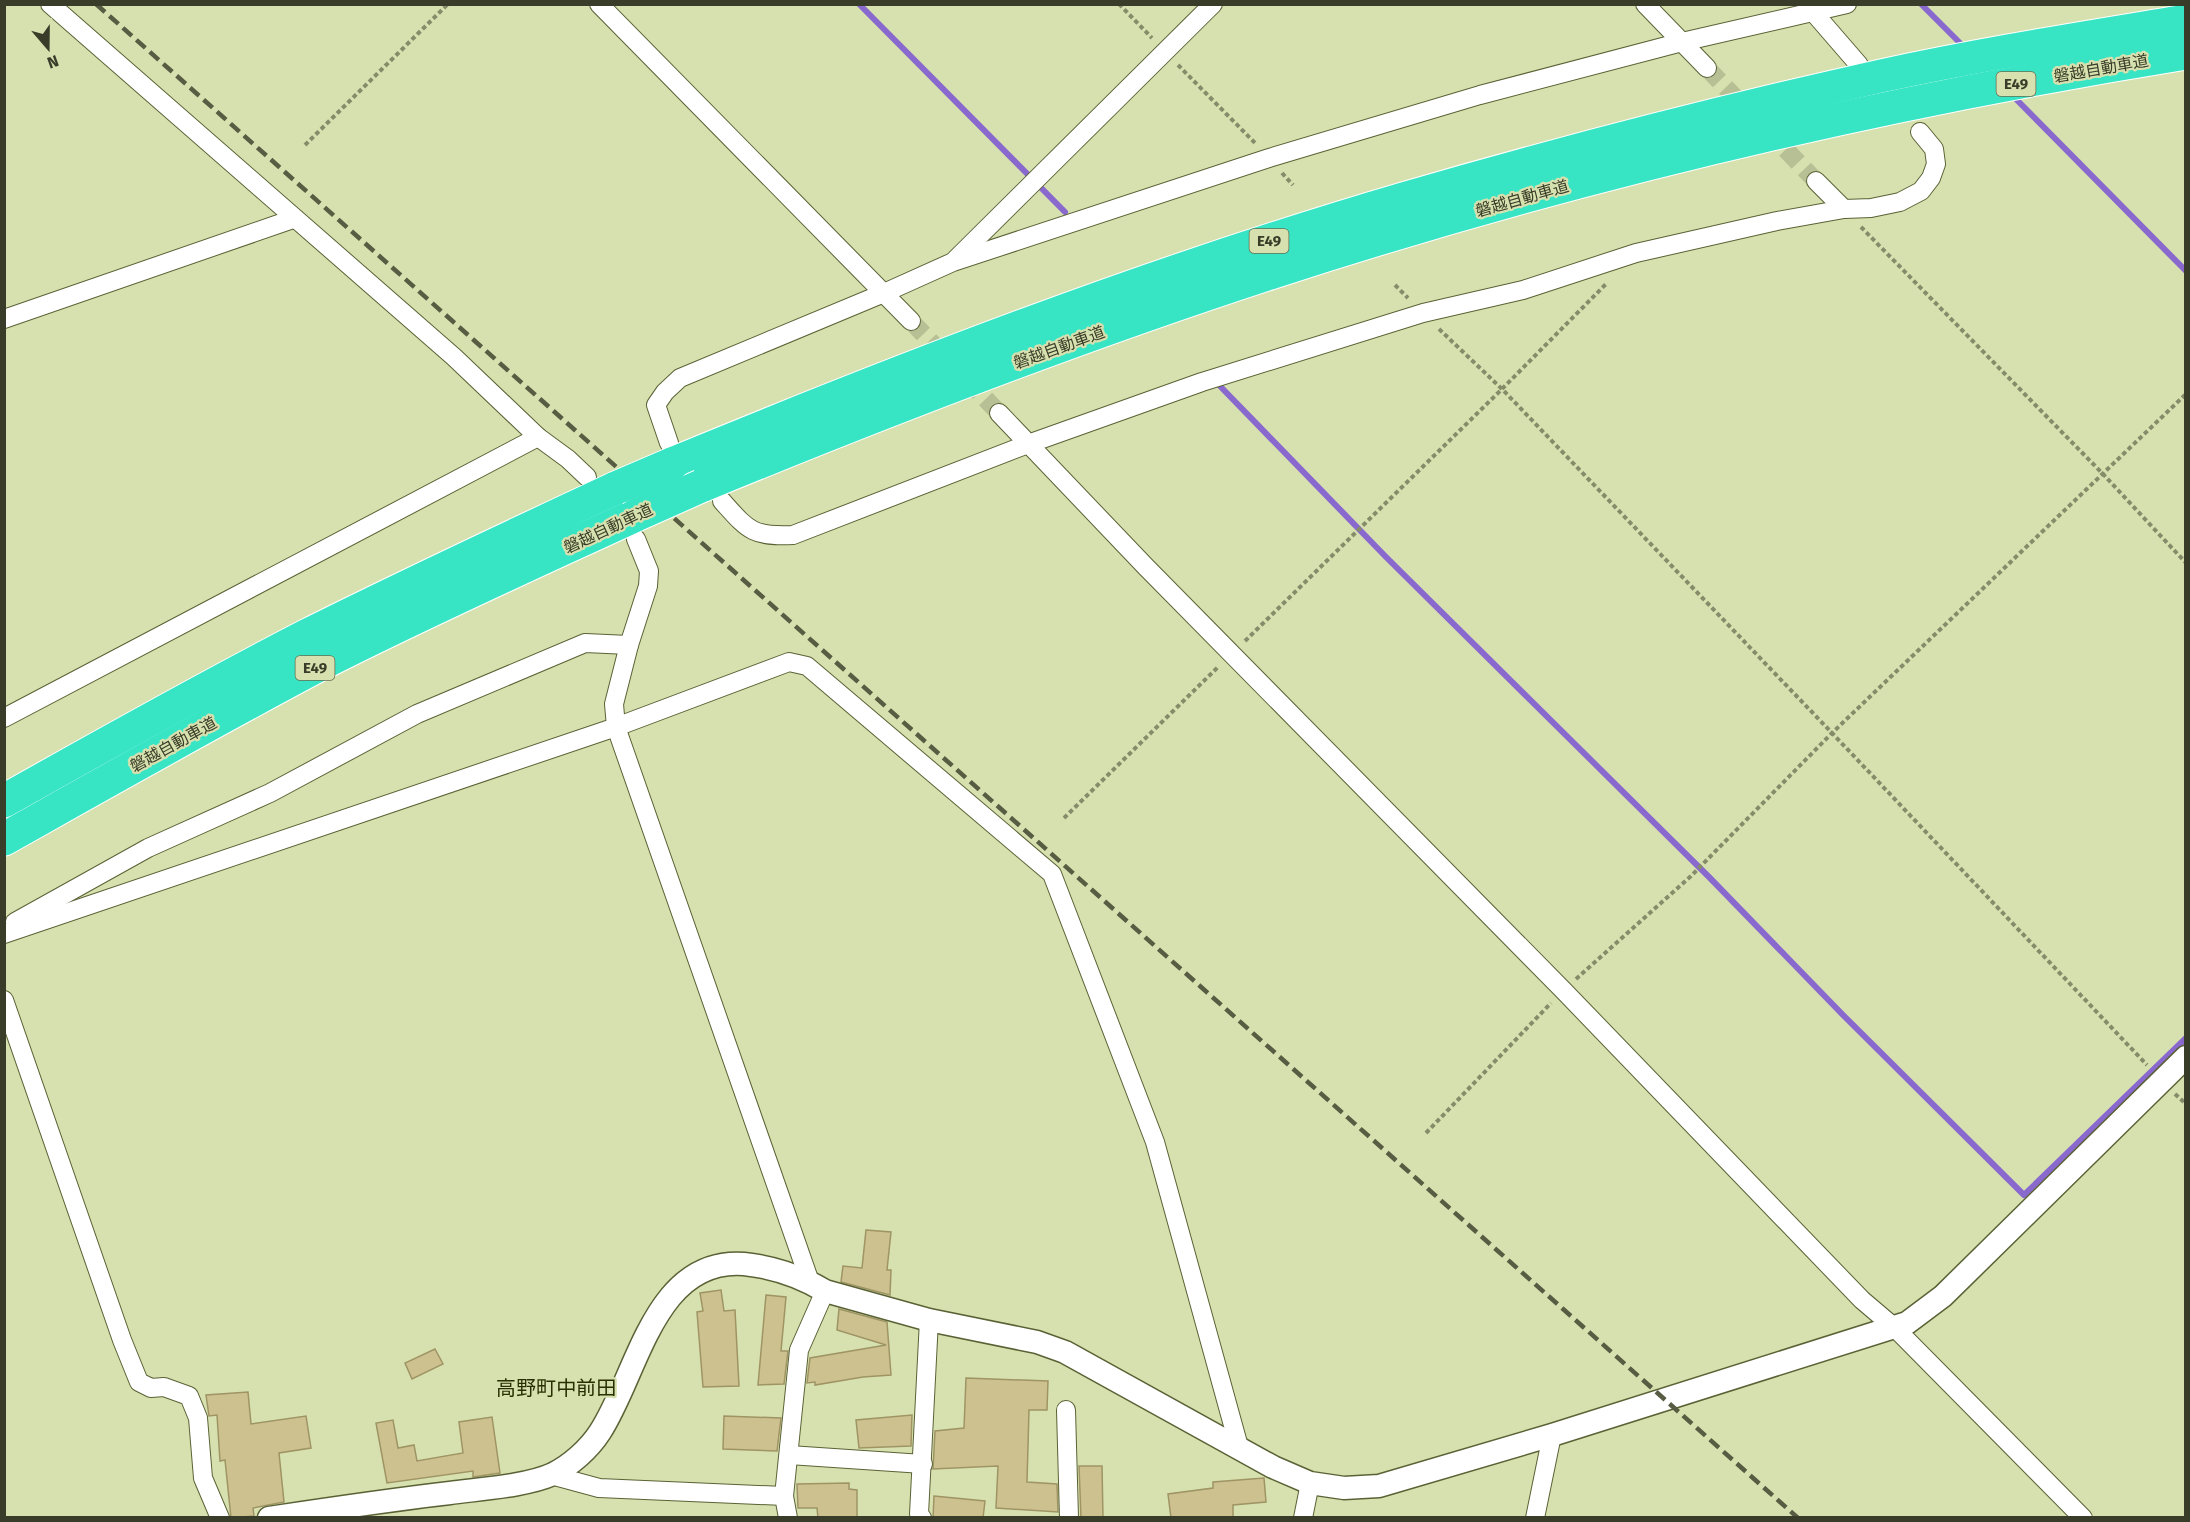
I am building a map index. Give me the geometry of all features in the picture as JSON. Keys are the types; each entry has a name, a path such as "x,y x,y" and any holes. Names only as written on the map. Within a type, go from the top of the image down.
{"highway":[{"path":"2098,28 2176,4"},
{"name":"磐越自動車道","path":"4,801 155,716 426,577 602,483 670,454 822,402 969,345 1124,289 1402,199 1872,70 1947,64 2098,28 2186,21"},
{"name":"磐越自動車道","path":"4,839 320,665 442,605 712,494 840,429 1141,317 1411,230 1582,181 1726,144 1914,118 2126,72 2186,53"},
{"path":"2126,72 2186,72"}],"street":[{"path":"50,4 293,219 454,357 538,437 602,483"},
{"path":"599,4 911,321"},
{"path":"953,262 1213,4"},
{"path":"1645,4 1707,68"},
{"path":"670,454 656,405 665,392 680,378 953,262 1269,158 1480,95 1682,42 1847,4"},
{"path":"1814,13 1872,70"},
{"path":"712,494 746,528 769,536 793,535 1028,444 1211,379 1423,313 1523,290 1636,253 1777,221 1900,202 1921,191 1931,178 1936,164 1934,149 1914,118"},
{"path":"1816,181 1844,209"},
{"path":"4,319 293,219"},
{"path":"999,413 1863,1300 1895,1328 2083,1518"},
{"path":"4,718 538,437"},
{"path":"636,527 649,571 648,586 629,645 614,704 616,727 817,1287 799,1350 784,1496 788,1518"},
{"path":"4,929 148,848 270,794 417,714 585,643 629,645"},
{"path":"4,934 616,727 789,662 807,666 1053,874 1155,1142 1239,1447"},
{"path":"4,1000 122,1341 139,1382 151,1388 164,1387 189,1396 198,1418 203,1478 220,1518"},
{"path":"269,1518 489,1488 551,1475 570,1464 598,1434 611,1414 660,1309 683,1283 705,1270 733,1263 781,1271 817,1287 928,1320 1037,1342 1065,1352 1273,1467 1310,1483 1344,1488 1379,1486 1552,1435 1895,1328 1918,1317 1943,1296 2186,1057"},
{"path":"922,1518 920,1514 928,1320"},
{"path":"1066,1410 1069,1518"},
{"path":"1535,1518 1552,1435"},
{"path":"789,1455 923,1464"},
{"path":"551,1475 599,1488 784,1496"},
{"path":"1303,1518 1310,1483"}],"path":[{"path":"306,145 448,4"},
{"path":"1119,4 1293,185"},
{"path":"1844,209 2186,562"},
{"path":"1064,818 1502,389 1636,253"},
{"path":"1423,313 1502,389 2140,1058"},
{"path":"1691,876 1832,733 2186,394"}],"building":[{"path":"866,1230 891,1232 887,1270 891,1270 890,1295 841,1282 843,1266 862,1268"},
{"path":"721,1290 724,1311 735,1310 739,1386 703,1387 697,1312 703,1311 700,1293"},
{"path":"766,1295 786,1297 781,1351 788,1351 784,1384 758,1385"},
{"path":"839,1309 887,1322 891,1375 815,1385 815,1382 807,1383 810,1358 886,1345 837,1330"},
{"path":"435,1349 443,1364 412,1379 405,1363"},
{"path":"966,1378 1048,1381 1047,1410 1029,1410 1027,1482 1057,1484 1058,1512 996,1508 998,1466 933,1469 935,1431 964,1428"},
{"path":"248,1392 251,1424 306,1416 311,1448 279,1453 284,1502 253,1508 254,1516 231,1518 225,1460 220,1461 217,1415 209,1416 206,1395"},
{"path":"912,1415 911,1446 859,1448 856,1420"},
{"path":"724,1416 781,1418 777,1451 723,1449"},
{"path":"492,1417 500,1473 473,1477 473,1471 387,1483 376,1423 393,1420 398,1448 414,1445 417,1461 463,1453 459,1422"},
{"path":"1079,1466 1102,1466 1103,1518 1081,1518"},
{"path":"1264,1478 1266,1502 1233,1505 1233,1518 1171,1518 1168,1494 1213,1488 1213,1482"},
{"path":"849,1483 849,1489 857,1490 857,1518 818,1518 817,1508 798,1508 797,1484"},
{"path":"934,1496 985,1501 983,1518 933,1518"}],"waterway":[{"path":"859,4 1065,212"},
{"path":"1921,4 1964,47"},
{"path":"2011,94 2186,271"},
{"path":"1218,384 1386,557 1709,877 1845,1017 2024,1195 2186,1038"}],"tunnel":[{"path":"1707,68 1748,111"},
{"path":"1767,130 1816,181"},
{"path":"911,321 999,413"}],"railway":[{"path":"96,4 1798,1518"}],"district":[{"name":"高野町中前田","path":"556,1388"}]}
